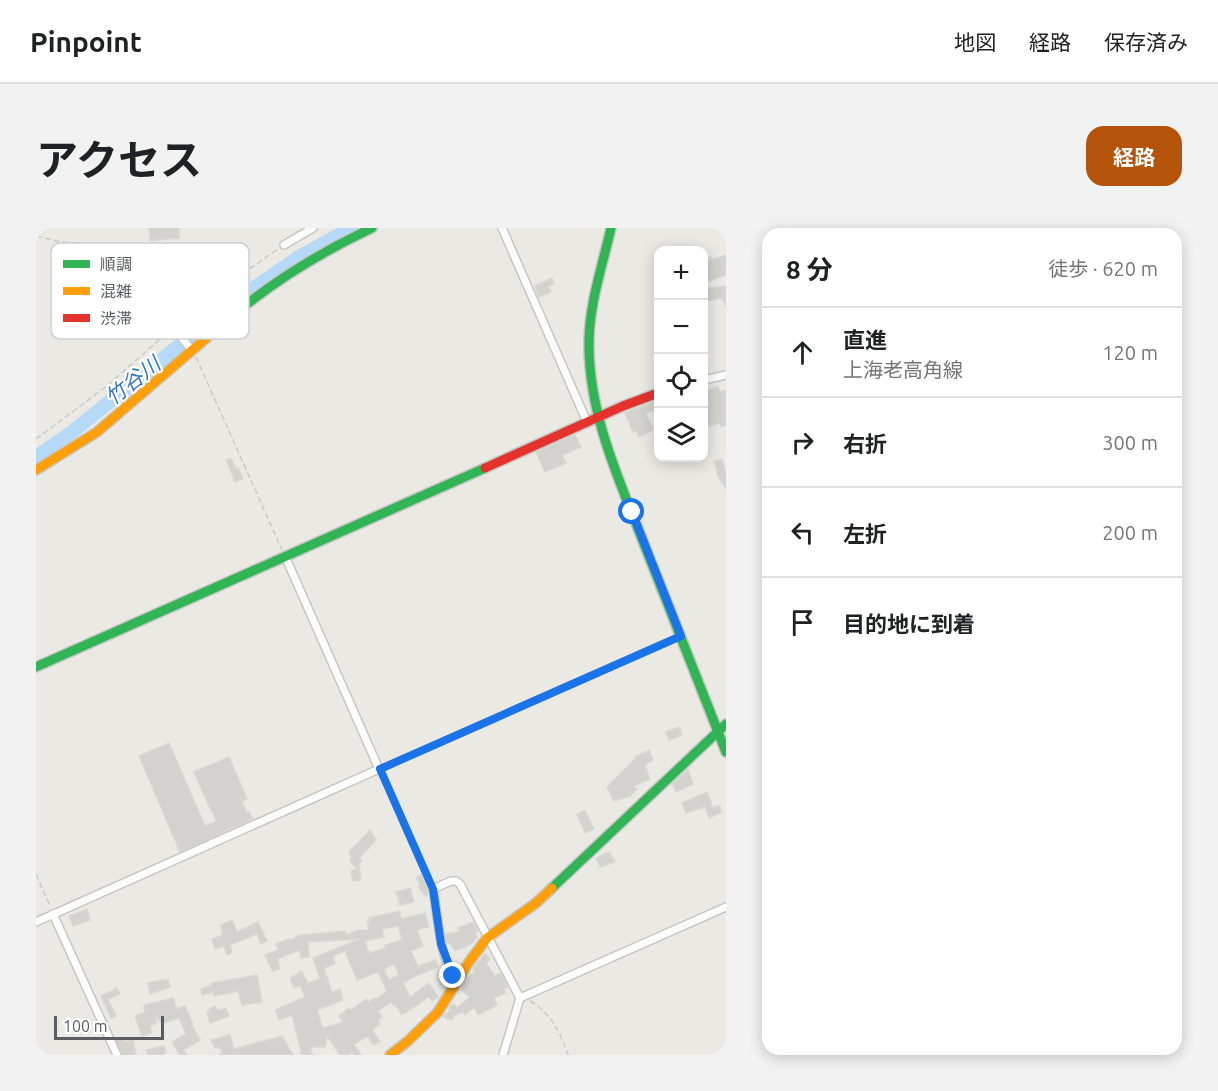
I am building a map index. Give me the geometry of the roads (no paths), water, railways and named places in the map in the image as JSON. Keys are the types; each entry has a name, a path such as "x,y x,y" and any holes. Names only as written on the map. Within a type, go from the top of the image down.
{"street":[{"path":"284,245 313,228"},
{"path":"249,302 328,249 372,228"},
{"path":"502,228 587,422"},
{"path":"612,228 597,285 590,325 591,382 613,463 726,752"},
{"path":"182,339 192,350"},
{"path":"36,470 97,432 205,339"},
{"path":"708,379 726,375"},
{"path":"36,667 587,422 654,395"},
{"path":"36,922 380,769 285,556"},
{"path":"390,1055 438,1012 487,938 536,903 726,724"},
{"path":"458,981 447,964 441,944 433,889 450,881 456,881 459,884 522,998"},
{"path":"503,1055 522,998 726,907"},
{"path":"53,914 117,1055"}],"waterway":[{"name":"竹谷川","path":"249,291 299,257 352,228"},
{"name":"竹谷川","path":"36,457 72,432 187,339"}]}
